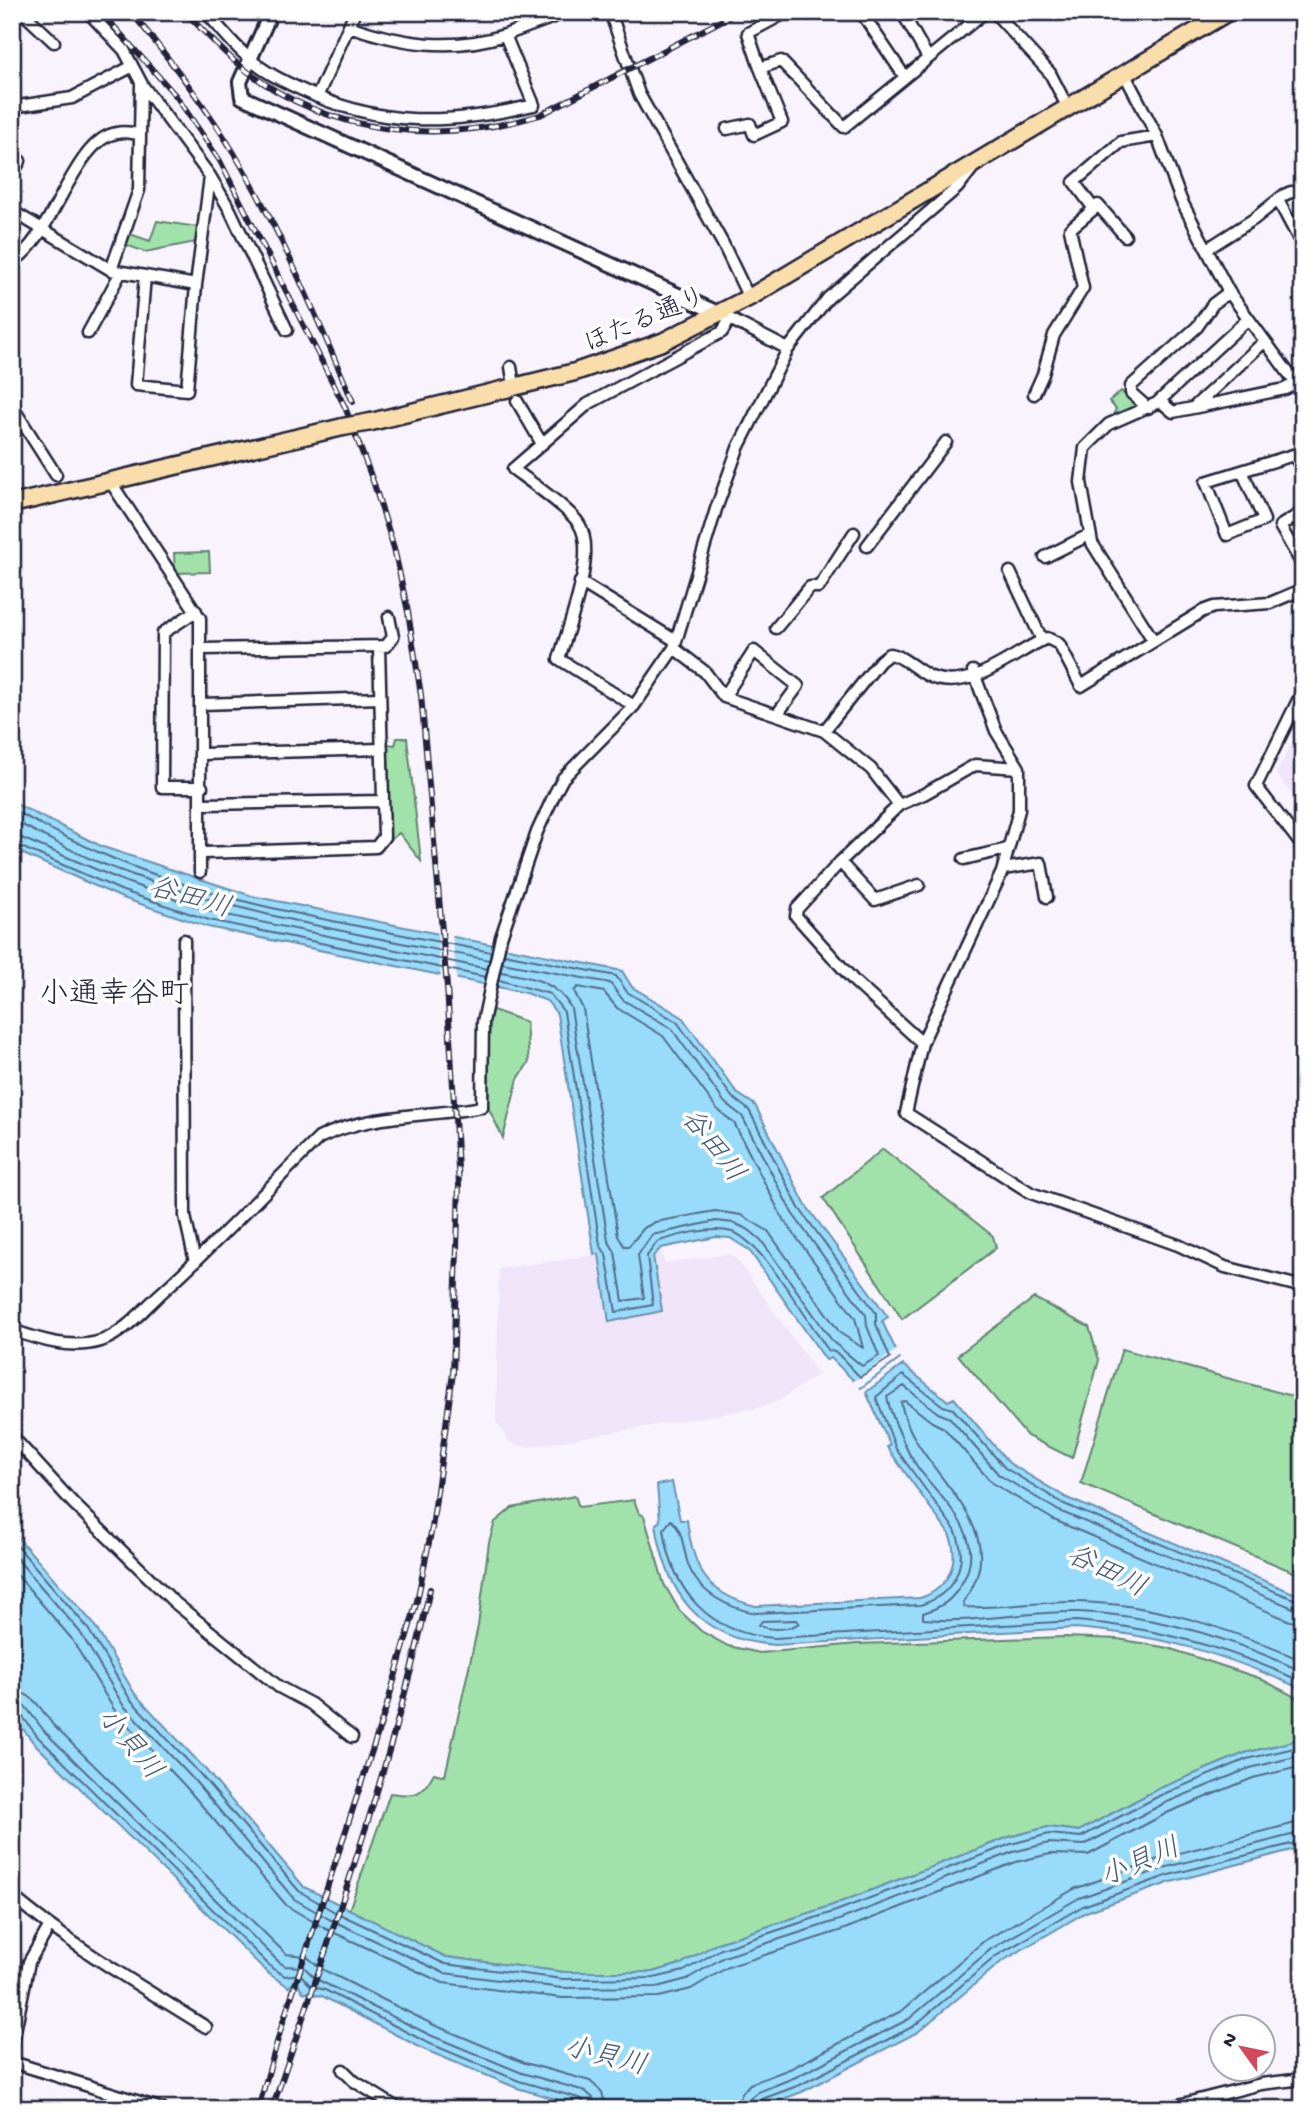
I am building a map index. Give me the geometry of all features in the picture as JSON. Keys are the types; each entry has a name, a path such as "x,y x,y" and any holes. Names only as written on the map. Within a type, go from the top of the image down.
{"main road":[{"name":"ほたる通り","path":"12,504 372,422 575,372 725,317 749,298 1228,12"}],"street":[{"path":"22,12 54,42"},
{"path":"88,12 124,50 141,83 210,176 230,210 287,330"},
{"path":"206,12 250,59 317,97 367,114 432,121 474,118 534,105 505,35"},
{"path":"271,12 238,87 239,93 247,101 725,317 788,349"},
{"path":"317,97 355,12"},
{"path":"349,26 389,40 435,45 478,43 567,12"},
{"path":"610,12 639,94 723,244 749,298"},
{"path":"727,129 750,124 754,135 782,122 748,33 787,12"},
{"path":"861,12 905,77"},
{"path":"902,12 928,58"},
{"path":"760,68 781,61 844,127 985,12"},
{"path":"994,12 1050,74 1068,108"},
{"path":"12,107 72,98 131,67"},
{"path":"1124,73 1157,136 1181,200 1229,292 1303,393"},
{"path":"88,333 116,271 139,190 141,83"},
{"path":"12,262 44,228 87,152 115,132 139,134"},
{"path":"1094,209 1074,183 1121,142 1157,136"},
{"path":"12,155 20,161 12,174"},
{"path":"12,1330 64,1344 102,1340 117,1333 195,1262 319,1138 346,1126 368,1121 482,1107 483,1022 501,937 532,845 555,793 563,779 635,706 675,644 716,509 738,448 788,349 828,298 957,188 976,162"},
{"path":"145,276 136,385 187,390 196,285 210,176"},
{"path":"1207,249 1278,200 1292,192 1303,193"},
{"path":"1278,200 1303,247"},
{"path":"1034,394 1054,335 1083,288 1070,229 1098,205 1125,236"},
{"path":"12,211 116,271 196,285"},
{"path":"1148,408 1131,393 1131,386 1196,327 1213,304 1229,292"},
{"path":"635,706 559,659 580,582 586,538 579,522 513,469 588,404 722,332 725,317"},
{"path":"1153,640 1117,587 1089,535 1081,482 1085,449 1109,424 1160,401 1248,318"},
{"path":"1194,407 1265,341"},
{"path":"510,367 513,379"},
{"path":"1160,401 1169,411 1285,389 1296,383"},
{"path":"517,401 542,444"},
{"path":"12,406 56,475"},
{"path":"867,546 946,442"},
{"path":"1242,471 1264,520 1227,535 1206,482 1298,453 1303,470"},
{"path":"110,481 196,611 201,625 203,853 200,872"},
{"path":"1303,512 1280,526 1303,566"},
{"path":"776,628 810,587 819,587 854,533"},
{"path":"1045,557 1089,535"},
{"path":"1010,572 1042,640"},
{"path":"580,582 675,644 705,672 724,697 746,706 778,713 824,731 871,769 899,805"},
{"path":"824,731 880,661 889,654 897,655 913,668 943,681 975,674 1046,638 1059,644 1081,686 1123,662 1153,640 1214,607 1270,603 1303,589"},
{"path":"196,611 163,633 162,787 202,787"},
{"path":"201,649 386,646 393,637 389,617"},
{"path":"203,853 376,847 384,837 379,647"},
{"path":"724,697 754,652 798,686 778,713"},
{"path":"975,674 996,731 1019,768 1019,810 1003,869 922,1043 906,1113 1031,1193 1178,1245 1225,1267 1303,1287"},
{"path":"1303,690 1256,786 1303,846"},
{"path":"202,704 380,698"},
{"path":"202,754 382,749"},
{"path":"922,1043 855,982 796,916 797,909 840,862 899,805 975,765 1019,768"},
{"path":"202,804 383,801"},
{"path":"964,859 1007,849"},
{"path":"840,862 875,900 919,885"},
{"path":"1003,869 1041,863 1047,897"},
{"path":"184,940 185,1216 195,1262"},
{"path":"12,1436 73,1503 174,1602 279,1687 311,1704 352,1737"},
{"path":"12,1896 49,1927 109,1970 206,2027"},
{"path":"12,2046 29,1962 49,1927"},
{"path":"12,2062 162,2109"},
{"path":"343,2070 354,2081 399,2109"},
{"path":"1163,2109 1261,2084 1303,2079"}],"shaded area":[{"path":"1303,721 1303,808 1276,774"},
{"path":"659,1246 665,1263 730,1254 739,1262 818,1374 778,1401 762,1407 526,1447 510,1443 496,1421 499,1269"}],"green space":[{"path":"157,221 198,227 196,242 145,252 126,245 130,234 150,241"},
{"path":"1121,391 1136,406 1135,411 1113,415 1116,409 1109,401"},
{"path":"209,552 210,572 175,573 174,553"},
{"path":"397,738 407,738 421,861 399,833 388,842 387,744 395,745"},
{"path":"490,1009 526,1022 529,1062 518,1079 503,1138 487,1105"},
{"path":"883,1149 993,1236 996,1248 902,1319 823,1198"},
{"path":"1034,1298 1089,1327 1099,1360 1072,1458 1027,1436 958,1355"},
{"path":"1122,1349 1303,1399 1303,1576 1081,1483"},
{"path":"575,1496 579,1507 634,1500 639,1513 644,1516 664,1584 679,1610 701,1631 728,1646 760,1653 857,1644 1065,1637 1118,1639 1168,1648 1259,1678 1303,1701 1303,1739 1245,1753 1158,1789 1079,1831 1048,1827 1009,1837 833,1905 718,1943 681,1964 652,1972 564,1972 446,1957 349,1910 390,1793 417,1793 425,1787 434,1773 445,1776 478,1626 489,1542 495,1522 512,1508"}],"water":[{"name":"谷田川","path":"12,802 103,847 252,896 622,971 632,987 682,1017 737,1093 755,1105 805,1204 888,1317 882,1321 900,1359 861,1388 831,1358 826,1360 749,1250 730,1238 716,1237 661,1248 653,1256 662,1311 609,1322 599,1254 594,1254 557,1014 547,1001 526,993 208,927 120,897 12,849"},
{"name":"谷田川","path":"903,1365 948,1401 954,1398 1009,1463 1067,1498 1303,1597 1303,1701 1297,1699 1295,1686 1240,1664 1162,1640 1106,1631 1076,1628 775,1645 726,1634 707,1623 691,1609 678,1592 668,1572 656,1524 660,1521 657,1485 672,1482 680,1520 687,1520 698,1565 713,1586 739,1601 756,1606 920,1598 930,1594 945,1581 950,1573 953,1555 949,1534 887,1447 890,1445 866,1392"},
{"name":"小貝川","path":"12,1531 93,1623 135,1694 205,1769 304,1887 446,1957 564,1972 653,1972 681,1964 718,1943 833,1905 1009,1837 1048,1827 1079,1831 1158,1789 1245,1753 1303,1739 1303,1847 1171,1882 1086,1912 1001,1962 918,2032 802,2092 756,2109 591,2109 517,2088 423,2049 322,1996 303,1992 296,1980 289,1987 269,1974 33,1742 12,1714"}],"pier":[{"path":"437,930 452,933 457,982 441,979"},
{"path":"899,1348 902,1356 857,1389 851,1383"}],"railway":[{"path":"101,12 176,96 220,161 345,407 374,484 394,548 408,612 421,695 447,987 459,1185 453,1373 432,1528 417,1601 387,1705 282,2025 258,2109"},
{"path":"131,12 198,98 251,183 298,276 353,402"},
{"path":"185,12 235,62 276,91 311,108 348,121 424,131 463,130 540,115 738,12"},
{"path":"272,2109 379,1786 430,1589"}],"district":[{"name":"小通幸谷町","path":"114,992"}]}
